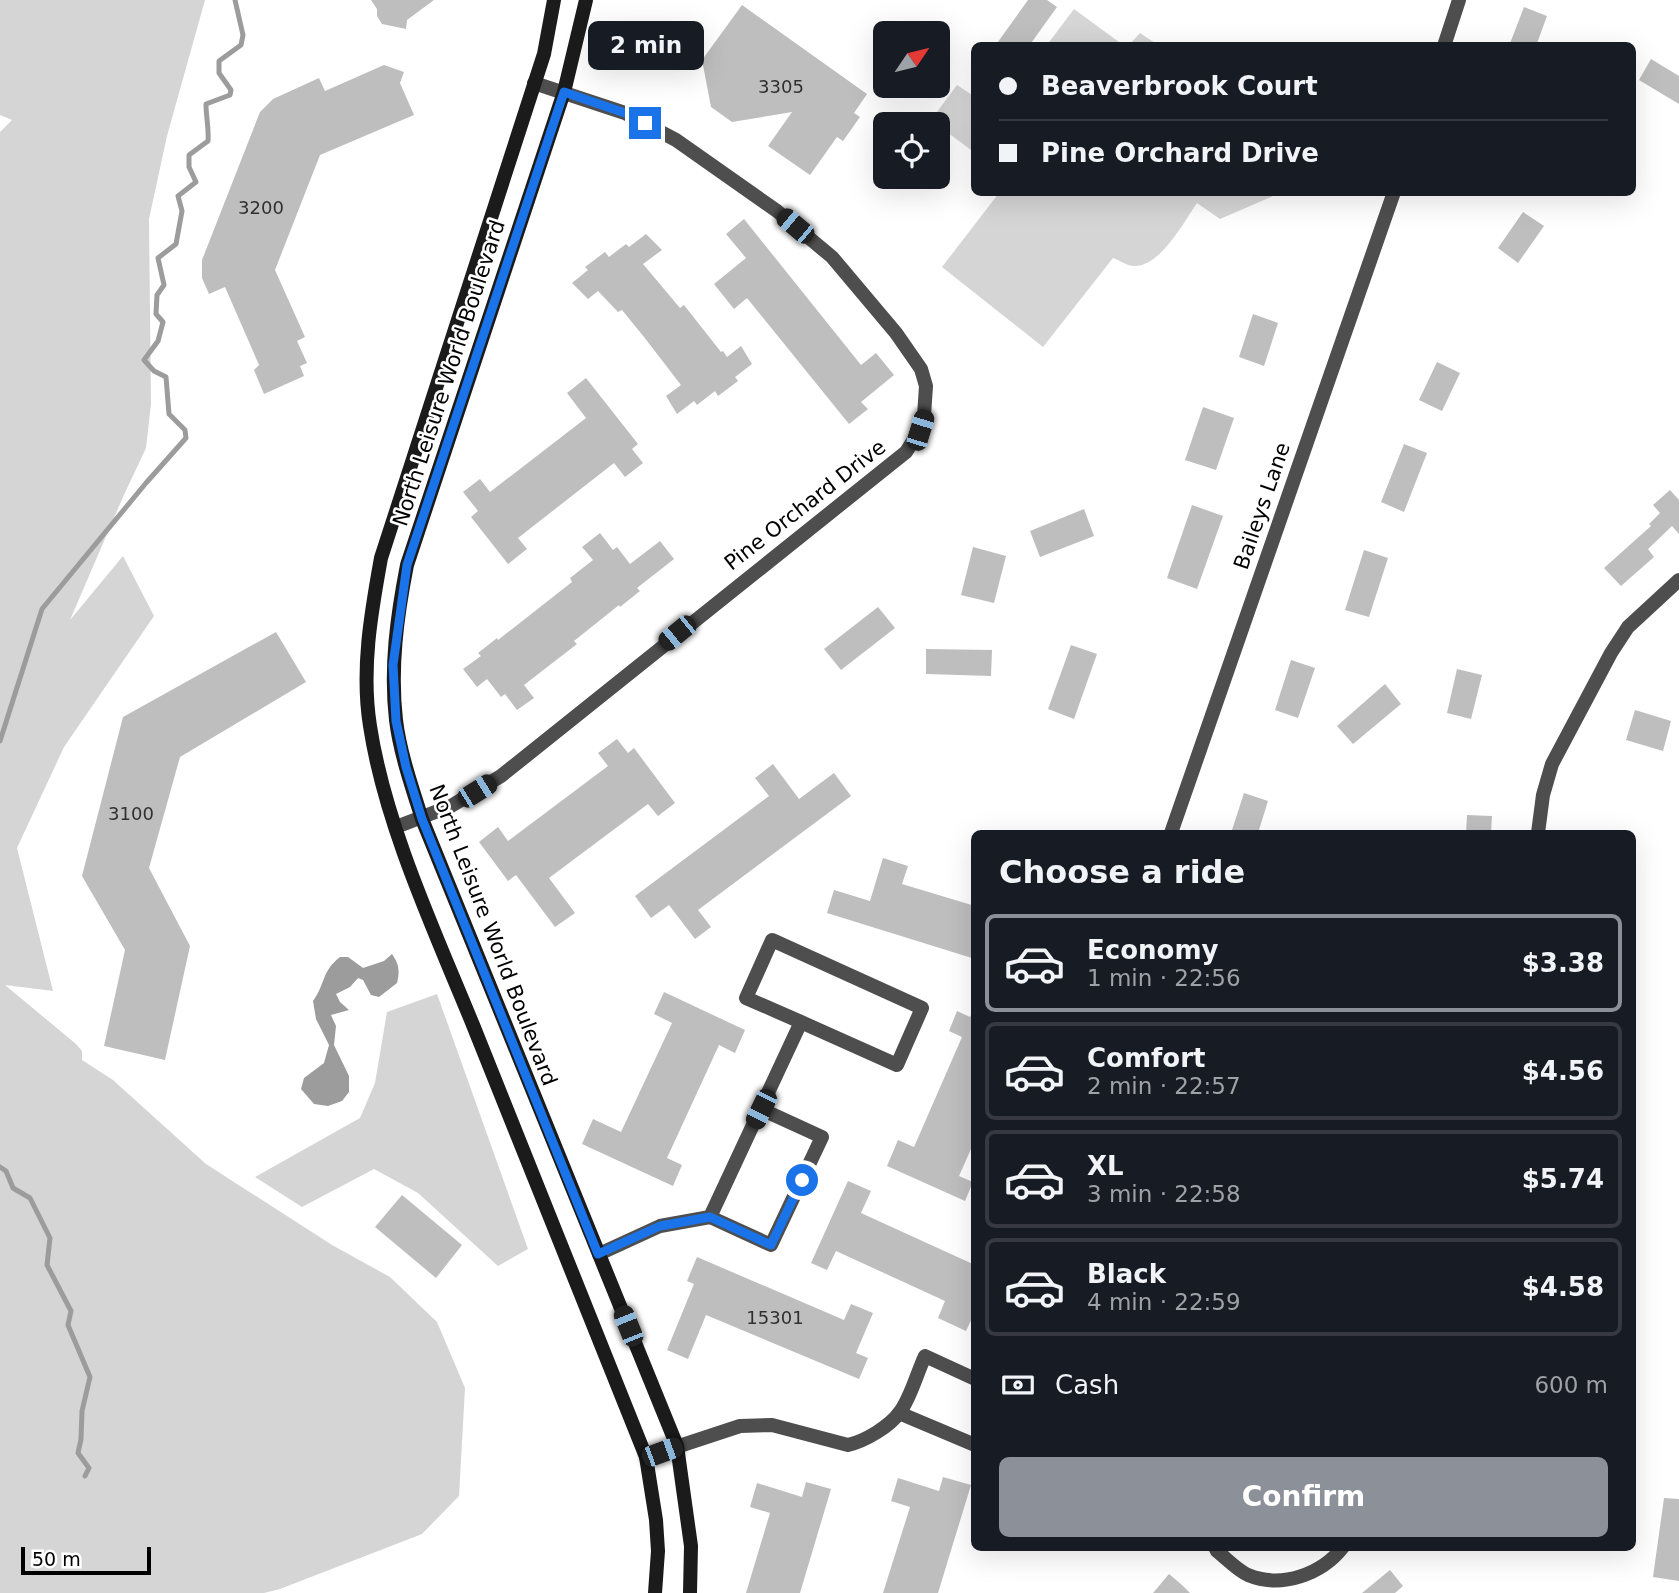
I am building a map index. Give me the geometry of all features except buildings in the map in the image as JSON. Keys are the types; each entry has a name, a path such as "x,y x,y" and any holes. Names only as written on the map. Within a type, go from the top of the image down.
{"street":[{"name":"North Leisure World Boulevard","path":"554,0 544,54 381,558 373,598 366,664 369,725 380,774 417,887 646,1457 656,1520 658,1551 655,1593"},
{"name":"North Leisure World Boulevard","path":"586,0 564,92 407,565 393,665 396,721 406,767 422,819 677,1446 691,1546 690,1593"},
{"path":"1445,42 1459,0"},
{"name":"Pine Orchard Drive","path":"396,827 451,806 501,776 906,452 920,430 924,416 926,386 921,369 896,334 832,257 777,211 676,139 625,113 534,83"},
{"name":"Baileys Lane","path":"1172,830 1393,196"},
{"path":"1538,830 1543,795 1552,764 1611,653 1628,627 1679,580"},
{"path":"772,940 922,1008 897,1065 801,1022 746,998 772,940"},
{"path":"710,1217 801,1022"},
{"path":"598,1254 660,1226 710,1217 771,1245 822,1137 761,1109"},
{"path":"646,1457 740,1426 772,1425 848,1446 868,1437 899,1413 925,1356 971,1377"},
{"path":"899,1413 971,1443"},
{"path":"1217,1551 1248,1574 1272,1580 1297,1578 1322,1568 1339,1551"}],"shaded area":[{"path":"0,0 205,0 167,136 149,219 151,404 146,448 70,620 123,556 154,616 64,747 17,848 53,991 5,985 76,1044 82,1051 82,1060 113,1080 206,1164 332,1245 390,1277 437,1322 465,1388 459,1496 422,1534 264,1593 0,1593 0,132 12,120 0,115"},
{"path":"1074,9 1119,42 1049,42"},
{"path":"1140,33 1154,42 1132,42"},
{"path":"957,85 971,94 971,150 950,134 950,112 937,112 950,98"},
{"path":"997,196 1273,196 1220,219 1197,203 1178,232 1153,259 1134,266 1113,258 1043,347 942,267"},
{"path":"392,954 398,968 397,983 379,997 371,995 363,980 358,978 350,987 336,994 349,1010 331,1015 336,1026 334,1045 349,1076 349,1092 342,1101 328,1106 314,1104 301,1089 304,1078 324,1063 329,1045 316,1019 313,1001 327,973 340,957 348,957 363,968 384,961"},
{"path":"437,994 528,1249 498,1266 418,1193 374,1169 302,1207 255,1177 360,1118 375,1083 387,1012"}],"waterway":[{"path":"0,741 42,609 186,438 185,430 169,414 166,377 154,371 144,360 158,341 163,322 156,314 157,295 164,285 158,258 176,244 182,211 178,196 196,182 189,167 189,155 208,141 206,104 230,95 231,90 219,73 219,61 241,45 243,35 235,0"},
{"path":"0,1167 6,1171 13,1188 30,1198 50,1238 47,1265 71,1311 68,1325 90,1377 82,1411 78,1453 89,1468 85,1476"}],"route":[{"path":"645,123 625,113 564,92 407,565 393,665 396,721 406,767 422,819 598,1254 660,1226 710,1217 771,1245 802,1180"}]}
